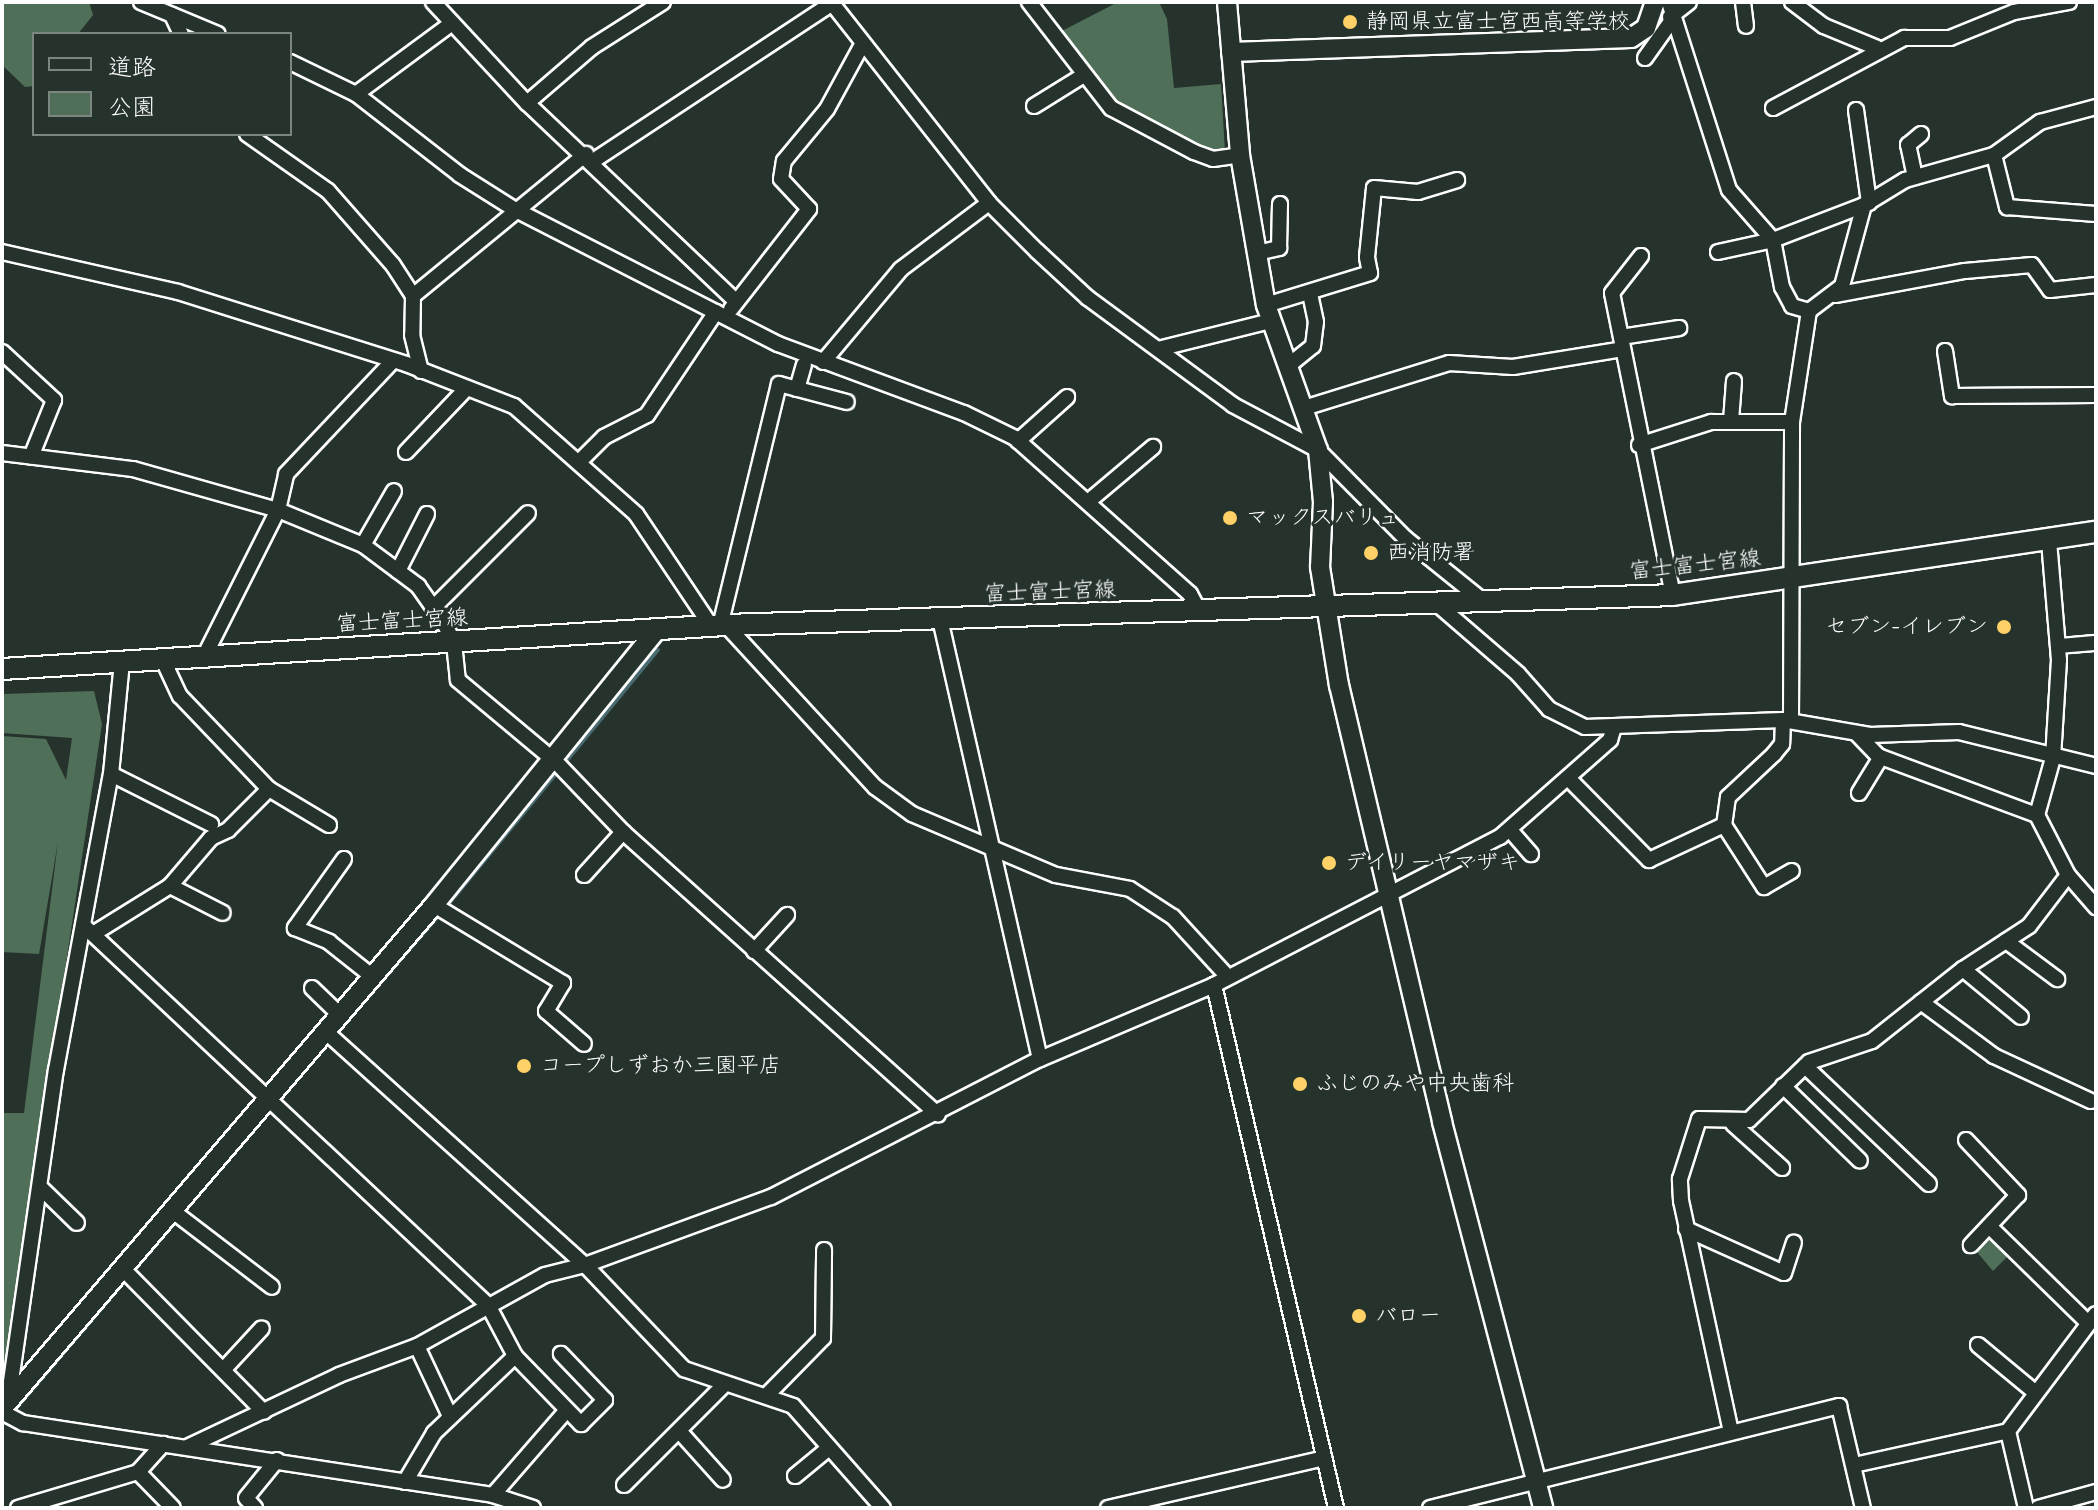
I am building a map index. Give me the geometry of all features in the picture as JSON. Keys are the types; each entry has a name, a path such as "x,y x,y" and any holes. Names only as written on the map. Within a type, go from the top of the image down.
{"main road":[{"name":"富士富士宮線","path":"2,669 719,626 1324,609 1673,595 2096,532"}],"street":[{"path":"141,2 213,32"},
{"path":"433,2 527,103 589,157 736,301"},
{"path":"527,103 592,47 663,2"},
{"path":"413,296 514,209 589,157 832,2 989,203 1088,298 1233,405 1318,450 1405,538 1483,601"},
{"path":"1029,2 1111,108 1213,159 1240,155"},
{"path":"1227,2 1240,155 1268,313 1318,450 1324,609 1385,893 1543,1508"},
{"path":"1231,52 1631,38 1646,28 1655,2"},
{"path":"1645,58 1670,13 1689,2"},
{"path":"1743,2 1746,26"},
{"path":"1792,2 1824,26 1877,48"},
{"path":"1773,108 1877,48 1904,38 1950,38 2014,12 2069,2"},
{"path":"1670,13 1729,190 1773,240 1782,287 1792,306 1809,311 1835,295 1842,286 1867,204 1856,110"},
{"path":"172,15 180,32"},
{"path":"356,94 383,69 451,24"},
{"path":"580,461 604,437 647,415 722,313 736,301 809,209 781,179 784,161 827,109 863,43"},
{"path":"292,63 356,94 460,175 514,209 823,362 964,413 1018,441 1190,594 1199,611"},
{"path":"1034,106 1084,75"},
{"path":"1718,252 1773,240 1867,204 1915,177 1994,155 2040,122 2096,107"},
{"path":"1915,177 1908,145 1921,134"},
{"path":"250,136 328,191 393,265 413,296 412,335 421,371"},
{"path":"1994,155 2007,207 2096,214"},
{"path":"1158,349 1268,313 1310,293 1370,273 1367,257 1374,188 1418,192 1457,180"},
{"path":"823,362 901,269 989,203"},
{"path":"1257,253 1279,248 1280,204"},
{"path":"2,252 178,292 421,371 464,391 514,406 580,461 636,514 719,626 875,787 924,820 988,848 1056,875 1130,889 1155,902 1228,977"},
{"path":"1641,256 1612,293 1639,445 1673,595"},
{"path":"1835,295 2032,265 2050,290 2096,285"},
{"path":"1288,366 1313,346 1316,322 1310,293"},
{"path":"1792,871 1764,887 1724,825 1728,797 1782,744 1787,720 1792,422 1809,311"},
{"path":"1304,408 1449,363 1513,367 1679,328"},
{"path":"1945,351 1952,396 2096,395"},
{"path":"2,352 54,400 31,457"},
{"path":"204,657 278,510 286,474 298,457 391,363"},
{"path":"797,389 804,365"},
{"path":"1731,421 1734,381"},
{"path":"719,626 779,384 847,402"},
{"path":"406,452 464,391"},
{"path":"1018,441 1067,397"},
{"path":"1639,445 1711,422 1792,422"},
{"path":"1089,501 1153,447"},
{"path":"2,453 133,469 278,510 363,545 398,571 433,608 454,643 458,680 561,766 623,832 938,1115"},
{"path":"363,545 394,491"},
{"path":"433,608 528,513"},
{"path":"398,571 427,514"},
{"path":"2037,815 2053,758 2059,646 2049,540"},
{"path":"1437,604 1518,674 1549,709 1585,727 1706,719 1787,720 1857,734 1959,732 2053,758 2096,766"},
{"path":"940,619 988,848 1040,1059"},
{"path":"6,1411 330,1036 340,1015 440,908 561,766 656,631"},
{"path":"2059,646 2096,643"},
{"path":"163,660 180,696 269,789 329,825"},
{"path":"6,1411 56,1070 88,930 111,774 122,662"},
{"path":"187,1447 339,1375 417,1346 545,1275 585,1265 771,1197 938,1115 1040,1059 1214,985 1385,893 1462,860 1510,830 1569,779 1610,740 1614,727"},
{"path":"1857,734 1881,757 2037,815 2068,875 2096,907"},
{"path":"1859,793 1881,757"},
{"path":"111,774 211,824"},
{"path":"1569,779 1649,860 1724,825"},
{"path":"88,930 170,886 211,838 228,830 269,789"},
{"path":"1510,830 1531,854"},
{"path":"584,875 623,832"},
{"path":"344,859 295,928 348,953 373,977"},
{"path":"1731,1432 1686,1229 1680,1179 1699,1119 1733,1124 1749,1120 1805,1066 1872,1041 1963,969 2045,910 2068,875"},
{"path":"170,886 223,913"},
{"path":"440,908 563,983 546,1011 584,1044"},
{"path":"754,951 787,915"},
{"path":"88,930 488,1305 515,1356 581,1424 605,1400 561,1354"},
{"path":"2006,941 2057,979"},
{"path":"1963,969 2021,1017"},
{"path":"1214,985 1336,1508"},
{"path":"312,988 340,1015"},
{"path":"1921,1002 1994,1056 2091,1101"},
{"path":"330,1036 585,1265 684,1369 723,1386 767,1395 793,1406 883,1508"},
{"path":"1805,1066 1929,1184"},
{"path":"1783,1086 1860,1161"},
{"path":"1733,1124 1782,1168"},
{"path":"1966,1140 2018,1195 1971,1245"},
{"path":"41,1188 77,1223"},
{"path":"178,1215 272,1287"},
{"path":"1854,1465 2008,1431 2092,1318 1990,1227"},
{"path":"1686,1229 1790,1275 1794,1243"},
{"path":"767,1395 823,1338 824,1250"},
{"path":"127,1273 225,1368 264,1412"},
{"path":"225,1368 262,1328"},
{"path":"1978,1345 2036,1393"},
{"path":"417,1346 450,1416"},
{"path":"405,1482 450,1416 515,1356"},
{"path":"624,1485 723,1386"},
{"path":"1430,1508 1839,1406 1863,1508"},
{"path":"6,1411 163,1444 493,1495 533,1508"},
{"path":"493,1495 566,1411"},
{"path":"2008,1431 2026,1508"},
{"path":"680,1432 723,1480"},
{"path":"18,1508 56,1504 138,1472 163,1444"},
{"path":"795,1476 829,1448"},
{"path":"1108,1508 1324,1458"},
{"path":"255,1508 246,1498 277,1460"},
{"path":"138,1472 173,1508"},
{"path":"2038,1508 2096,1492"}],"green space":[{"path":"2,2 89,2 93,15 80,32 32,32 32,86 25,87 2,65"},
{"path":"1118,2 1159,2 1167,19 1174,88 1221,84 1225,152 1214,154 1115,105 1060,32"},
{"path":"94,691 102,724 2,1390 2,1113 24,1113 58,842 39,954 2,952 2,736 46,739 66,780 72,738 2,733 2,694"},
{"path":"1990,1227 2014,1250 1993,1271 1971,1245"}],"waterway":[{"path":"446,907 658,650"},
{"path":"336,1034 440,914"},
{"path":"183,1213 330,1041"},
{"path":"2,1425 177,1220"}],"place":[{"name":"静岡県立富士宮西高等学校","path":"1350,22"},
{"name":"マックスバリュ","path":"1230,518"},
{"name":"西消防署","path":"1371,553"},
{"name":"セブン-イレブン","path":"2004,627"},
{"name":"デイリーヤマザキ","path":"1329,863"},
{"name":"コープしずおか三園平店","path":"524,1066"},
{"name":"ふじのみや中央歯科","path":"1300,1084"},
{"name":"バロー","path":"1359,1316"}]}
